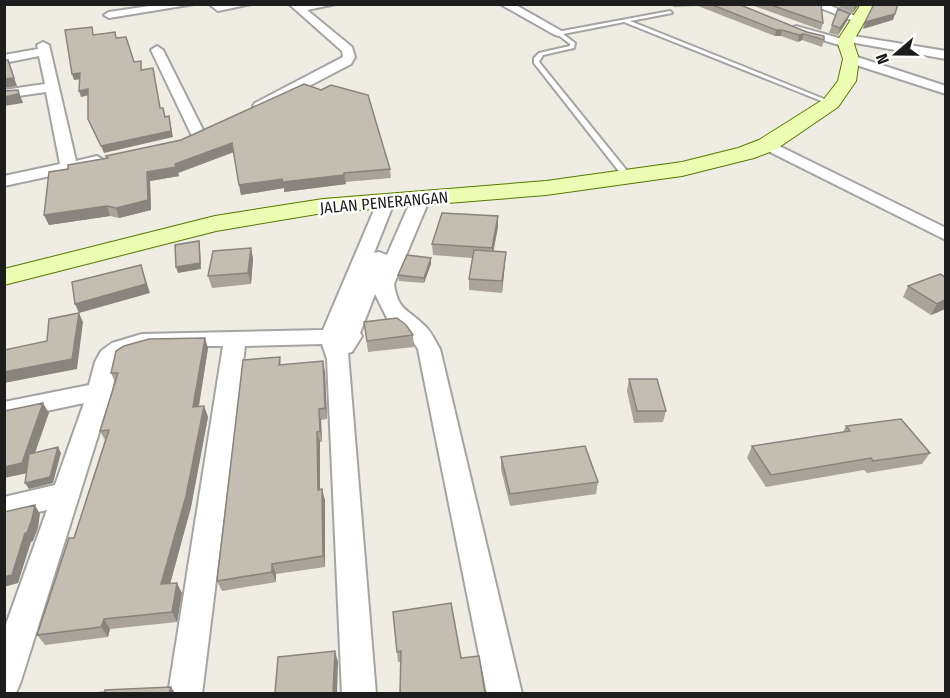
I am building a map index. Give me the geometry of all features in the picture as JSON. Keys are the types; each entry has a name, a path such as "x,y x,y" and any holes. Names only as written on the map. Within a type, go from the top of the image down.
{"street":[{"path":"109,15 189,4"},
{"path":"214,4 218,8 246,4"},
{"path":"297,6 331,4"},
{"path":"506,4 559,33"},
{"path":"815,4 864,12 848,47 847,81 831,103"},
{"path":"249,111 350,57 348,50 297,6"},
{"path":"780,23 848,47 945,90"},
{"path":"848,47 942,54 945,42"},
{"path":"4,59 43,49 69,167"},
{"path":"158,50 199,136"},
{"path":"4,94 52,87"},
{"name":"JALAN PENERANGAN","path":"4,277 215,224 323,206 546,188 714,162 767,145 831,103"},
{"path":"767,145 945,235"},
{"path":"4,181 115,158"},
{"path":"359,693 340,343 367,270 403,199"},
{"path":"403,199 384,284 386,300 394,313 417,330 429,349 505,693"},
{"path":"4,681 12,642 100,392 107,357 116,348 142,341 235,338 340,343"},
{"path":"185,693 235,338"},
{"path":"4,411 100,392"},
{"path":"4,509 65,494"}],"lane":[{"path":"559,33 670,12"},
{"path":"625,21 831,103"},
{"path":"559,33 573,44 572,47 542,54 536,62 628,177"}],"building":[{"path":"710,4 738,4 807,32 824,36 824,40 776,30"},
{"path":"768,4 821,4 823,23"},
{"path":"874,4 898,4 895,14 865,22"},
{"path":"838,9 850,14 840,28 832,25"},
{"path":"92,27 93,35 115,32 116,38 126,37 134,62 141,61 141,70 153,68 160,108 163,108 165,117 169,116 171,131 101,146 88,119 88,89 79,91 80,73 72,74 65,30"},
{"path":"4,60 8,60 14,78 4,79"},
{"path":"304,84 321,90 331,85 368,95 390,169 239,185 232,143 175,164 176,167 147,172 148,200 116,208 107,206 44,215 49,172 68,169 68,165 108,158 106,156 181,140"},
{"path":"18,90 19,94 4,97 4,91"},
{"path":"442,213 498,216 492,248 432,244"},
{"path":"199,241 200,263 176,267 175,245"},
{"path":"251,248 248,273 208,276 213,251"},
{"path":"474,250 506,252 502,281 469,279"},
{"path":"407,255 431,258 424,278 398,275"},
{"path":"141,265 146,284 75,304 72,282"},
{"path":"940,274 945,277 945,300 937,304 908,286"},
{"path":"79,313 72,359 4,372 4,350 47,341 49,319"},
{"path":"397,318 413,335 367,341 364,322"},
{"path":"205,338 193,407 204,406 186,496 161,584 177,583 172,612 104,619 101,627 37,635 69,538 74,538 109,430 100,431 118,373 111,373 116,351 124,346 149,339"},
{"path":"280,357 279,365 323,361 325,408 319,409 320,431 317,432 318,490 322,489 323,556 272,564 272,572 217,581 243,360"},
{"path":"629,379 657,379 666,411 637,411"},
{"path":"43,403 22,463 4,467 4,411"},
{"path":"901,419 930,453 873,461 871,458 771,475 752,446 850,431 846,426"},
{"path":"585,446 598,482 510,494 501,457"},
{"path":"58,447 50,477 25,483 29,454"},
{"path":"35,505 12,575 4,577 4,512"},
{"path":"451,603 461,658 479,656 485,693 400,693 401,651 397,652 393,612"},
{"path":"335,651 333,693 275,693 278,657"},
{"path":"171,687 169,693 96,693 105,692 105,690"}]}
